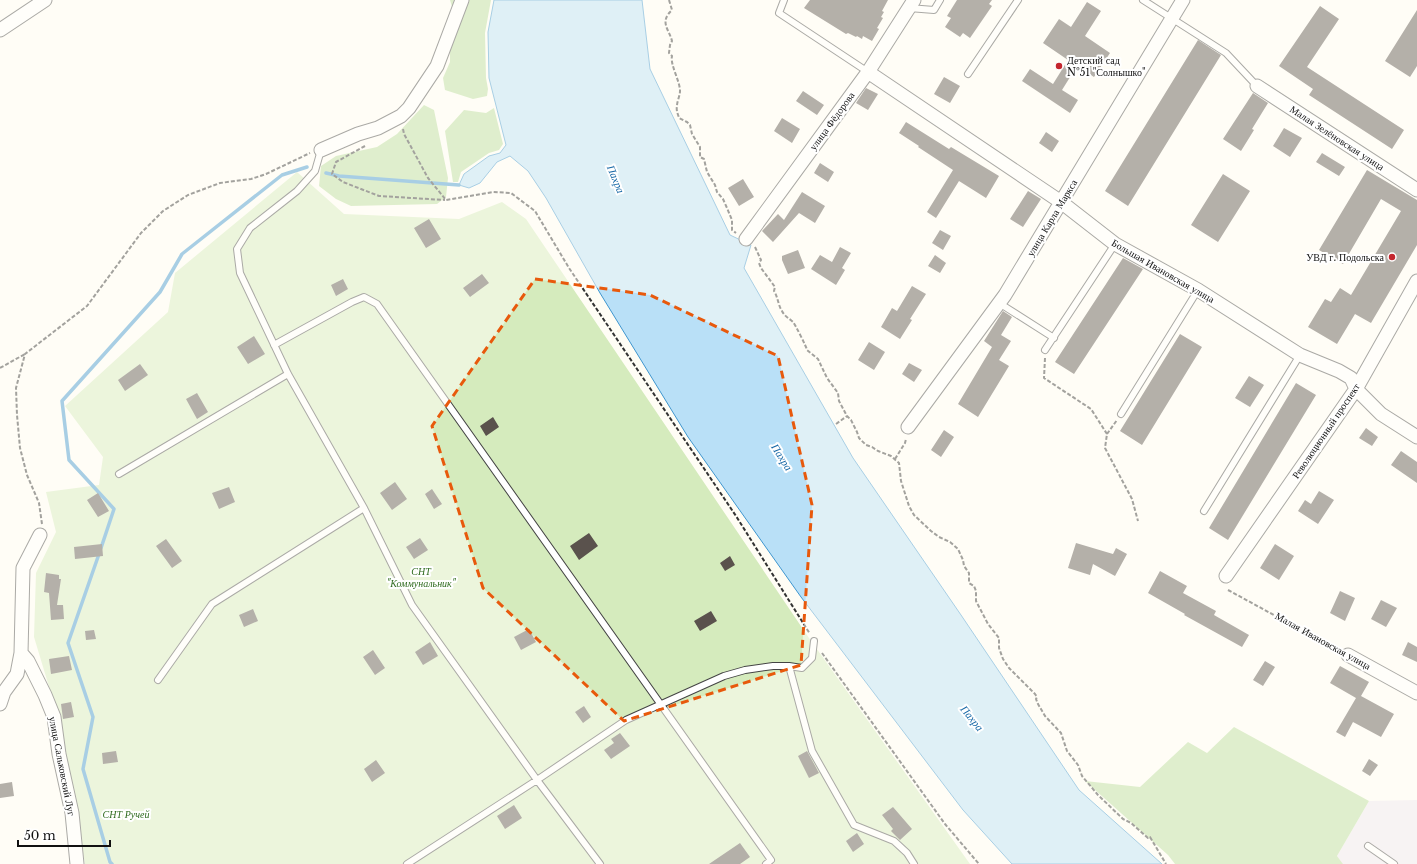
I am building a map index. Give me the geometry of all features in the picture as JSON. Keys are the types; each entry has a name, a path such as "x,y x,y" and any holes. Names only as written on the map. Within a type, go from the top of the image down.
{"street":[{"path":"0,30 45,0"},
{"path":"321,150 358,134 378,128 401,116 409,108 437,66 462,0"},
{"name":"улица Карла Маркса","path":"908,427 999,303 1183,0"},
{"name":"улица Фёдорова","path":"746,239 868,72 911,4"},
{"name":"Большая Ивановская улица","path":"868,72 1061,202 1115,244 1198,290 1300,355 1339,371 1351,378 1356,389 1382,414 1417,437"},
{"name":"Малая Зелёновская улица","path":"1257,86 1417,190"},
{"name":"Революционный проспект","path":"1226,576 1356,389 1417,281"},
{"path":"0,704 4,692 17,674 21,653 23,568 40,535"},
{"name":"улица Сальковский Луг","path":"21,653 32,667 54,717 59,754 72,813 77,864"},
{"name":"Малая Ивановская улица","path":"1348,655 1417,693"}],"lane":[{"path":"784,0 779,13 868,72"},
{"path":"911,4 934,10 940,0"},
{"path":"968,74 1018,0"},
{"path":"1143,0 1226,53 1257,86"},
{"path":"321,150 315,171 297,191 250,228 237,249 240,273 288,374 364,508 412,605 537,780 600,864"},
{"path":"1045,350 1115,244"},
{"path":"1121,414 1198,290"},
{"path":"274,345 352,302 364,297 377,304 771,860 766,864"},
{"path":"999,303 1054,338"},
{"path":"1204,511 1300,355"},
{"path":"119,474 288,374"},
{"path":"158,680 212,604 364,508"},
{"path":"407,864 537,780 626,720 731,674 745,670 773,666 802,668 812,658 814,640"},
{"path":"789,666 812,751 854,826 894,841 907,853 914,864"},
{"path":"1368,846 1394,864"}],"path":[{"path":"669,0 672,10 666,17 666,25 672,41 669,53 672,56 671,59 678,78 680,91 679,100 676,106 677,112 679,118 687,122 690,126 692,134 700,147 700,156 704,159 707,172 715,185 717,192 723,199 732,220 731,231 746,239 758,250 761,260 759,263 761,268 776,287 774,291 778,296 781,310 797,328 807,347 807,350 812,352 814,357 818,359 827,378 838,392 839,401 847,416 851,420 861,441 895,459 899,463 901,481 914,515 931,531 953,544 962,557 964,566 969,573 968,583 974,586 976,591 976,601 988,624 999,638 999,648 1003,659 1009,668 1035,694 1038,704 1045,716 1061,733 1067,750 1078,765 1082,776 1098,795 1123,819 1131,823 1148,838 1150,838 1166,864"},
{"path":"401,116 404,134 428,178 446,200"},
{"path":"367,145 336,162 332,174 343,182 380,196 446,200 494,192 511,193 535,211 569,268 736,516 814,640 945,824 979,864"},
{"path":"0,368 25,354 87,306 140,233 164,211 188,195 220,183 252,178 266,174 307,154 321,150"},
{"path":"1045,350 1044,378 1091,408 1107,434"},
{"path":"25,354 16,388 16,415 20,448 27,475 39,503 42,522 40,535"},
{"path":"1121,414 1107,434 1105,448 1132,500 1138,521"},
{"path":"836,424 847,416"},
{"path":"895,459 905,443 908,427"},
{"name":"Малая Ивановская улица","path":"1228,590 1348,655"}],"highlighted area":[{"path":"535,279 650,295 778,356 812,505 801,665 624,721 483,588 432,426"}],"shaded area":[{"path":"1417,800 1417,864 1343,864 1337,856 1369,801"}],"green space":[{"path":"450,0 491,0 485,33 486,78 488,89 487,96 473,99 445,90 443,78 450,62 450,44 454,14"},
{"path":"424,105 434,110 448,178 446,197 437,204 351,206 336,199 319,186 321,166 336,156 377,147 397,134"},
{"path":"494,108 503,144 499,150 489,153 461,172 458,182 453,182 445,131 464,110 486,113"},
{"name":"СНТ \"Коммунальник\"","path":"297,172 344,214 459,219 502,202 526,219 809,638 970,864 85,864 56,710 34,637 36,573 56,532 46,492 99,485 103,457 65,406 168,312 175,273"},
{"path":"1234,727 1369,801 1337,856 1343,864 1175,864 1168,855 1085,781 1140,787 1188,742 1207,753"}],"water":[{"name":"Пахра","path":"494,0 642,0 650,69 730,235 751,245 744,268 853,458 1079,790 1162,864 1012,864 963,810 801,597 688,437 600,293 546,198 528,171 510,156 497,162 480,183 469,188 459,185 464,174 489,156 500,153 506,145 489,78 488,32"}],"building":[{"path":"810,0 888,0 882,11 884,12 881,17 883,18 877,28 879,29 872,41 863,36 862,39 848,33 846,34 804,8"},
{"path":"957,0 992,0 989,4 992,6 970,38 963,33 960,37 945,27 951,18 947,16"},
{"path":"1087,2 1101,11 1085,36 1110,53 1094,77 1077,66 1062,90 1078,100 1070,113 1022,81 1030,69 1053,84 1068,60 1043,43 1059,19 1071,27"},
{"path":"1320,6 1339,19 1307,67 1404,130 1392,149 1309,95 1313,89 1279,66"},
{"path":"1417,10 1417,66 1410,77 1385,61"},
{"path":"1198,40 1221,55 1128,206 1105,191"},
{"path":"944,77 960,86 950,103 934,94"},
{"path":"866,88 878,94 868,110 856,103"},
{"path":"803,91 824,105 817,115 796,101"},
{"path":"1253,93 1268,103 1241,151 1223,139"},
{"path":"782,118 800,129 792,143 774,131"},
{"path":"906,122 949,149 951,147 999,176 986,198 959,181 936,218 927,212 953,170 899,133"},
{"path":"1284,128 1302,138 1290,157 1273,146"},
{"path":"1046,132 1059,141 1052,152 1039,143"},
{"path":"1322,153 1345,167 1339,176 1316,162"},
{"path":"820,163 834,172 828,182 814,173"},
{"name":"УВД г. Подольска","path":"1367,170 1417,200 1417,245 1371,323 1355,314 1337,344 1308,327 1325,299 1331,302 1340,288 1351,295 1401,211 1381,199 1343,264 1319,250"},
{"path":"1223,174 1250,191 1218,242 1191,225"},
{"path":"743,179 754,197 739,206 728,188"},
{"path":"1028,191 1041,199 1023,227 1010,219"},
{"path":"802,192 825,206 815,223 799,213 773,242 762,231 778,214 784,220"},
{"path":"429,219 441,239 426,248 414,228"},
{"path":"940,230 951,236 943,250 932,243"},
{"path":"840,247 851,253 842,268 845,270 836,285 811,269 820,255 832,262"},
{"path":"798,250 805,268 788,274 782,260 782,256"},
{"path":"935,255 946,263 940,273 928,266"},
{"path":"1123,258 1143,269 1074,374 1055,362"},
{"path":"482,274 489,283 470,297 463,288"},
{"path":"343,279 348,289 336,296 331,285"},
{"path":"912,286 926,294 910,319 912,320 900,339 881,327 892,308 897,311"},
{"path":"1003,311 1012,317 1001,335 1011,341 999,360 1009,366 978,417 958,404 992,347 984,341"},
{"path":"1180,334 1202,347 1142,445 1120,431"},
{"path":"254,336 265,354 248,364 237,347"},
{"path":"869,342 885,352 874,370 858,360"},
{"path":"909,363 922,370 914,382 902,374"},
{"path":"140,364 148,375 125,391 118,380"},
{"path":"1249,376 1264,385 1250,407 1235,398"},
{"path":"1296,383 1316,395 1228,540 1209,528"},
{"path":"197,393 208,412 197,419 186,399"},
{"path":"493,417 499,427 486,436 480,426"},
{"path":"1366,428 1378,437 1372,446 1359,438"},
{"path":"944,430 954,437 941,457 931,450"},
{"path":"1401,451 1417,462 1417,483 1391,465"},
{"path":"395,482 407,499 392,510 380,493"},
{"path":"229,487 235,502 219,509 212,493"},
{"path":"432,489 442,504 434,509 425,494"},
{"path":"1319,491 1334,500 1318,524 1298,511 1305,500 1311,504"},
{"path":"98,493 109,511 98,517 87,500"},
{"path":"589,533 598,546 579,560 570,546"},
{"path":"420,538 428,550 414,559 406,547"},
{"path":"166,539 182,561 172,568 156,546"},
{"path":"1076,543 1113,554 1116,548 1127,554 1115,576 1093,564 1090,575 1068,568"},
{"path":"102,544 103,556 75,559 74,547"},
{"path":"1275,544 1294,556 1279,580 1260,568"},
{"path":"730,556 735,565 725,571 720,563"},
{"path":"1160,571 1187,586 1183,593 1216,611 1214,615 1249,635 1242,647 1148,593"},
{"path":"46,573 59,575 59,579 61,579 57,605 63,605 64,619 51,620 49,593 44,592"},
{"path":"1340,591 1355,598 1345,621 1330,613"},
{"path":"1381,600 1397,608 1386,627 1371,619"},
{"path":"253,609 258,621 244,627 239,615"},
{"path":"711,611 717,621 700,631 694,621"},
{"path":"529,629 536,642 521,650 514,637"},
{"path":"94,630 96,639 86,640 85,631"},
{"path":"430,642 438,656 423,665 415,652"},
{"path":"1408,642 1417,647 1417,662 1402,655"},
{"path":"373,650 385,668 375,675 363,657"},
{"path":"69,656 72,670 51,674 49,659"},
{"path":"1265,661 1275,667 1263,686 1253,680"},
{"path":"1340,666 1369,682 1361,696 1394,714 1381,737 1353,722 1345,737 1336,732 1356,698 1330,683"},
{"path":"71,702 74,717 63,719 61,704"},
{"path":"584,706 591,717 583,723 575,712"},
{"path":"620,733 630,746 611,759 604,750 614,743 611,739"},
{"path":"116,751 118,762 103,764 102,753"},
{"path":"807,751 819,773 809,778 798,756"},
{"path":"1369,759 1378,765 1370,776 1362,771"},
{"path":"376,760 385,773 372,782 364,769"},
{"path":"12,782 14,796 0,798 0,784"},
{"path":"514,805 522,818 505,829 497,816"},
{"path":"893,807 912,829 900,840 891,831 893,829 882,815"},
{"path":"857,833 864,844 853,852 846,841"},
{"path":"740,843 750,857 740,864 709,864"}],"waterway":[{"path":"101,548 114,509 69,460 62,401 160,292 182,254 282,175 307,167"},
{"path":"326,173 339,176 459,185"},
{"path":"99,554 68,643 93,717 83,769 110,862 112,864"}],"place":[{"name":"Детский сад №51 \"Солнышко\"","path":"1059,66"},
{"name":"УВД г. Подольска","path":"1392,257"}],"park label":[{"name":"СНТ Ручей","path":"126,814"}]}
